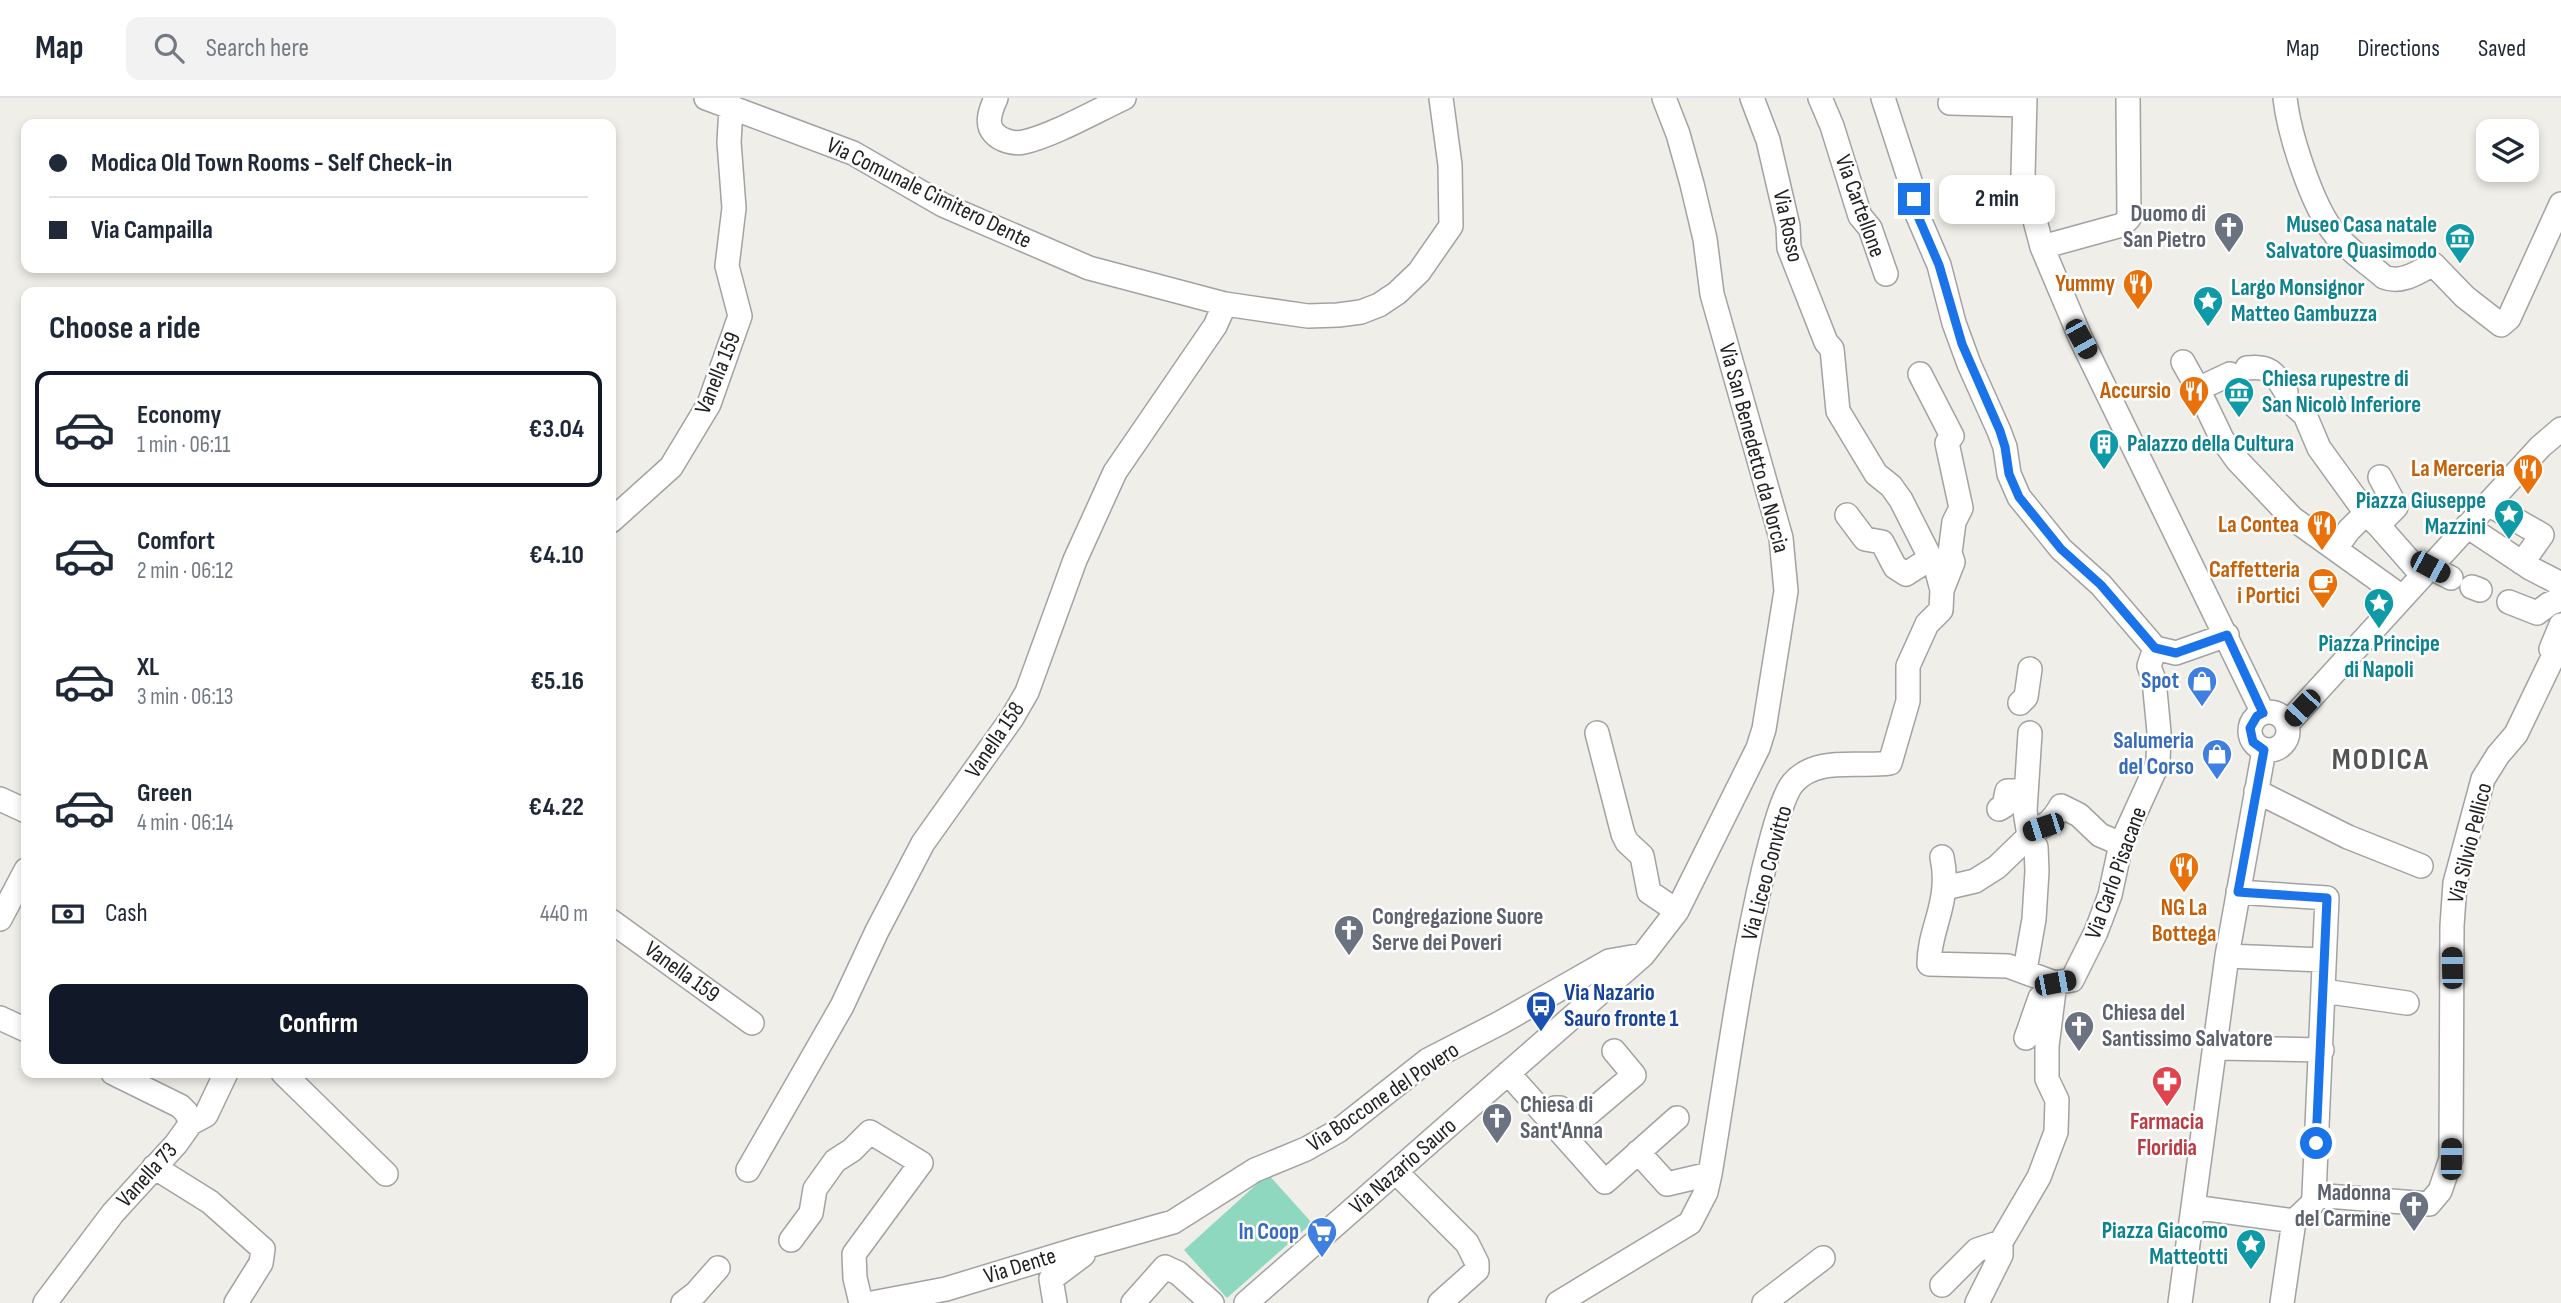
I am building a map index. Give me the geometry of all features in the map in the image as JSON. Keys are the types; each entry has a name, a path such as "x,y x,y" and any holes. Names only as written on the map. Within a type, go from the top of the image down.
{"street":[{"name":"Via Comunale Cimitero Dente","path":"706,98 853,153 943,205 1089,268 1225,304 1308,316 1338,316 1379,305 1397,293 1419,272 1451,226 1450,165 1441,98"},
{"path":"996,98 989,121 991,130 999,138 1022,143 1124,98"},
{"name":"Via San Benedetto da Norcia","path":"1664,98 1678,134 1692,184 1705,239 1712,294 1775,512 1785,565 1786,591 1764,729 1758,748 1677,911"},
{"name":"Via Rosso","path":"1752,98 1768,140 1788,226 1789,248 1826,342 1832,349 1839,411 1876,474 1891,486 1901,500 1931,558"},
{"name":"Via Cartellone","path":"1820,98 1832,126 1860,216 1870,228 1886,274"},
{"path":"1883,98 1908,172 1917,214 1939,265 1954,323 1969,364 2000,431 2009,474 2019,497 2061,549 2101,585 2155,648 2176,653 2227,635"},
{"path":"2042,247 2122,225 2129,218 2128,98"},
{"path":"2284,98 2292,134 2316,198 2335,233 2384,277 2393,281 2409,277 2433,264 2465,297 2501,325 2509,318 2561,204"},
{"path":"1950,103 2025,101 2023,175 2042,247 2081,339 2263,713"},
{"name":"Vanella 159","path":"616,516 671,467 709,404 740,316 727,267 734,208 729,142 731,108"},
{"name":"Vanella 158","path":"748,1170 842,1006 923,843 1012,718 1027,692 1074,560 1115,472 1215,326 1225,304"},
{"path":"2183,362 2222,439 2237,460 2292,518 2402,597"},
{"path":"2198,389 2238,371 2264,369 2273,372 2305,415 2319,448 2372,519 2426,571 2468,585"},
{"name":"Via Liceo Convitto","path":"1558,1303 1690,1223 1706,1192 1749,930 1771,839 1793,783 1821,767 1890,762 1908,701 1908,666 1927,624 1941,610 1942,590 1952,562 1950,553 1954,522 1961,508 1947,443 1952,436 1920,374"},
{"path":"2287,724 2540,447 2561,429"},
{"path":"2336,548 2348,530 2396,507 2380,477"},
{"path":"2488,504 2542,535 2526,565"},
{"path":"1847,515 1866,539 1882,542 1895,567 1906,574 1931,558 1942,590"},
{"path":"2467,526 2526,565 2561,584"},
{"path":"2509,601 2537,613 2561,599"},
{"name":"Via Silvio Pellico","path":"2314,1199 2429,1204 2440,1191 2451,1159 2452,926 2455,883 2483,779 2516,734 2539,689 2554,655 2551,649 2561,625"},
{"name":"Via Carlo Pisacane","path":"2055,983 2072,980 2096,932 2110,895 2121,844 2158,763 2159,732 2154,680 2149,666 2155,648"},
{"path":"2020,703 2026,697 2030,669"},
{"path":"2263,713 2277,714 2287,724 2289,732 2286,741 2272,750 2264,750 2253,742 2250,735 2252,722 2263,713"},
{"path":"1597,733 1623,834 1627,842 1642,856 1649,892 1677,911"},
{"path":"2025,970 2034,919 2037,872 2036,847 2029,834 2025,811 2030,733"},
{"path":"2180,1303 2227,956 2264,750"},
{"path":"1999,809 2004,806 2007,791 2025,791"},
{"path":"2256,791 2347,837 2421,866"},
{"path":"0,799 21,807"},
{"path":"1945,888 1975,881 1997,867 2029,834 2053,820 2060,806 2079,815 2100,835 2121,844"},
{"path":"1942,857 1945,888 1933,929 1929,964 2008,966 2055,983"},
{"path":"0,919 21,879"},
{"path":"2238,892 2327,898 2314,1199 2294,1221 2282,1303"},
{"name":"Via Nazario Sauro","path":"1246,1303 1643,955 1677,911"},
{"name":"Vanella 159","path":"616,925 752,1023"},
{"name":"Via Boccone del Povero","path":"1081,1248 1173,1222 1255,1170 1306,1149 1338,1131 1428,1060 1609,961 1643,955"},
{"path":"2227,956 2323,960"},
{"path":"2026,1038 2040,998 2055,983"},
{"path":"1977,1303 2001,1255 2001,1242 2039,1177 2056,1132 2057,1100 2047,1079 2047,1046 2055,983"},
{"path":"2323,991 2407,1003"},
{"path":"0,1018 21,1028"},
{"path":"2216,1048 2322,1050"},
{"path":"1538,1106 1560,1108 1575,1125 1634,1075 1615,1051"},
{"path":"1508,1073 1605,1182 1677,1118"},
{"name":"Vanella 73","path":"45,1303 113,1213 176,1144 191,1123 186,1111 180,1106 123,1078"},
{"path":"191,1123 206,1115 224,1078"},
{"path":"288,1078 386,1174"},
{"path":"791,1240 811,1213 816,1189 835,1161 852,1150 870,1132 921,1163 854,1254 855,1278 861,1303"},
{"path":"1638,1152 1667,1184 1710,1174"},
{"path":"154,1167 210,1202 263,1249 261,1263 236,1303"},
{"path":"1396,1172 1467,1243 1477,1263 1477,1270 1440,1303"},
{"path":"2193,1207 2294,1221"},
{"path":"1942,1285 1977,1250 2001,1242"},
{"name":"Via Dente","path":"872,1303 946,1296 1081,1248 1083,1255 1051,1279 1055,1303"},
{"path":"1764,1303 1823,1258"},
{"path":"1133,1303 1164,1267 1178,1273 1199,1299"},
{"path":"682,1303 696,1293 718,1268"}],"green space":[{"path":"1268,1174 1312,1223 1227,1298 1184,1250"}],"place":[{"name":"Duomo di San Pietro","path":"2229,254"},
{"name":"Museo Casa natale Salvatore Quasimodo","path":"2460,265"},
{"name":"Yummy","path":"2138,311"},
{"name":"Largo Monsignor Matteo Gambuzza","path":"2208,328"},
{"name":"Accursio","path":"2194,418"},
{"name":"Chiesa rupestre di San Nicolò Inferiore","path":"2239,419"},
{"name":"Palazzo della Cultura","path":"2104,471"},
{"name":"La Merceria","path":"2528,496"},
{"name":"Piazza Giuseppe Mazzini","path":"2509,541"},
{"name":"La Contea","path":"2322,552"},
{"name":"Caffetteria i Portici","path":"2323,610"},
{"name":"Piazza Principe di Napoli","path":"2379,630"},
{"name":"Spot","path":"2202,708"},
{"name":"Salumeria del Corso","path":"2217,781"},
{"name":"NG La Bottega","path":"2184,894"},
{"name":"Congregazione Suore Serve dei Poveri","path":"1349,957"},
{"name":"Via Nazario Sauro fronte 1","path":"1541,1033"},
{"name":"Chiesa del Santissimo Salvatore","path":"2079,1053"},
{"name":"Farmacia Floridia","path":"2167,1108"},
{"name":"Chiesa di Sant'Anna","path":"1497,1145"},
{"name":"Madonna del Carmine","path":"2414,1233"},
{"name":"In Coop","path":"1322,1259"},
{"name":"Piazza Giacomo Matteotti","path":"2251,1271"}],"district":[{"name":"MODICA","path":"2381,760"}],"route":[{"path":"1914,199 1917,214 1939,265 1954,323 1969,364 2000,431 2009,474 2019,497 2061,549 2101,585 2155,648 2176,653 2227,635 2263,713 2257,716 2250,728 2253,742 2264,750 2238,892 2327,898 2316,1143"}]}
